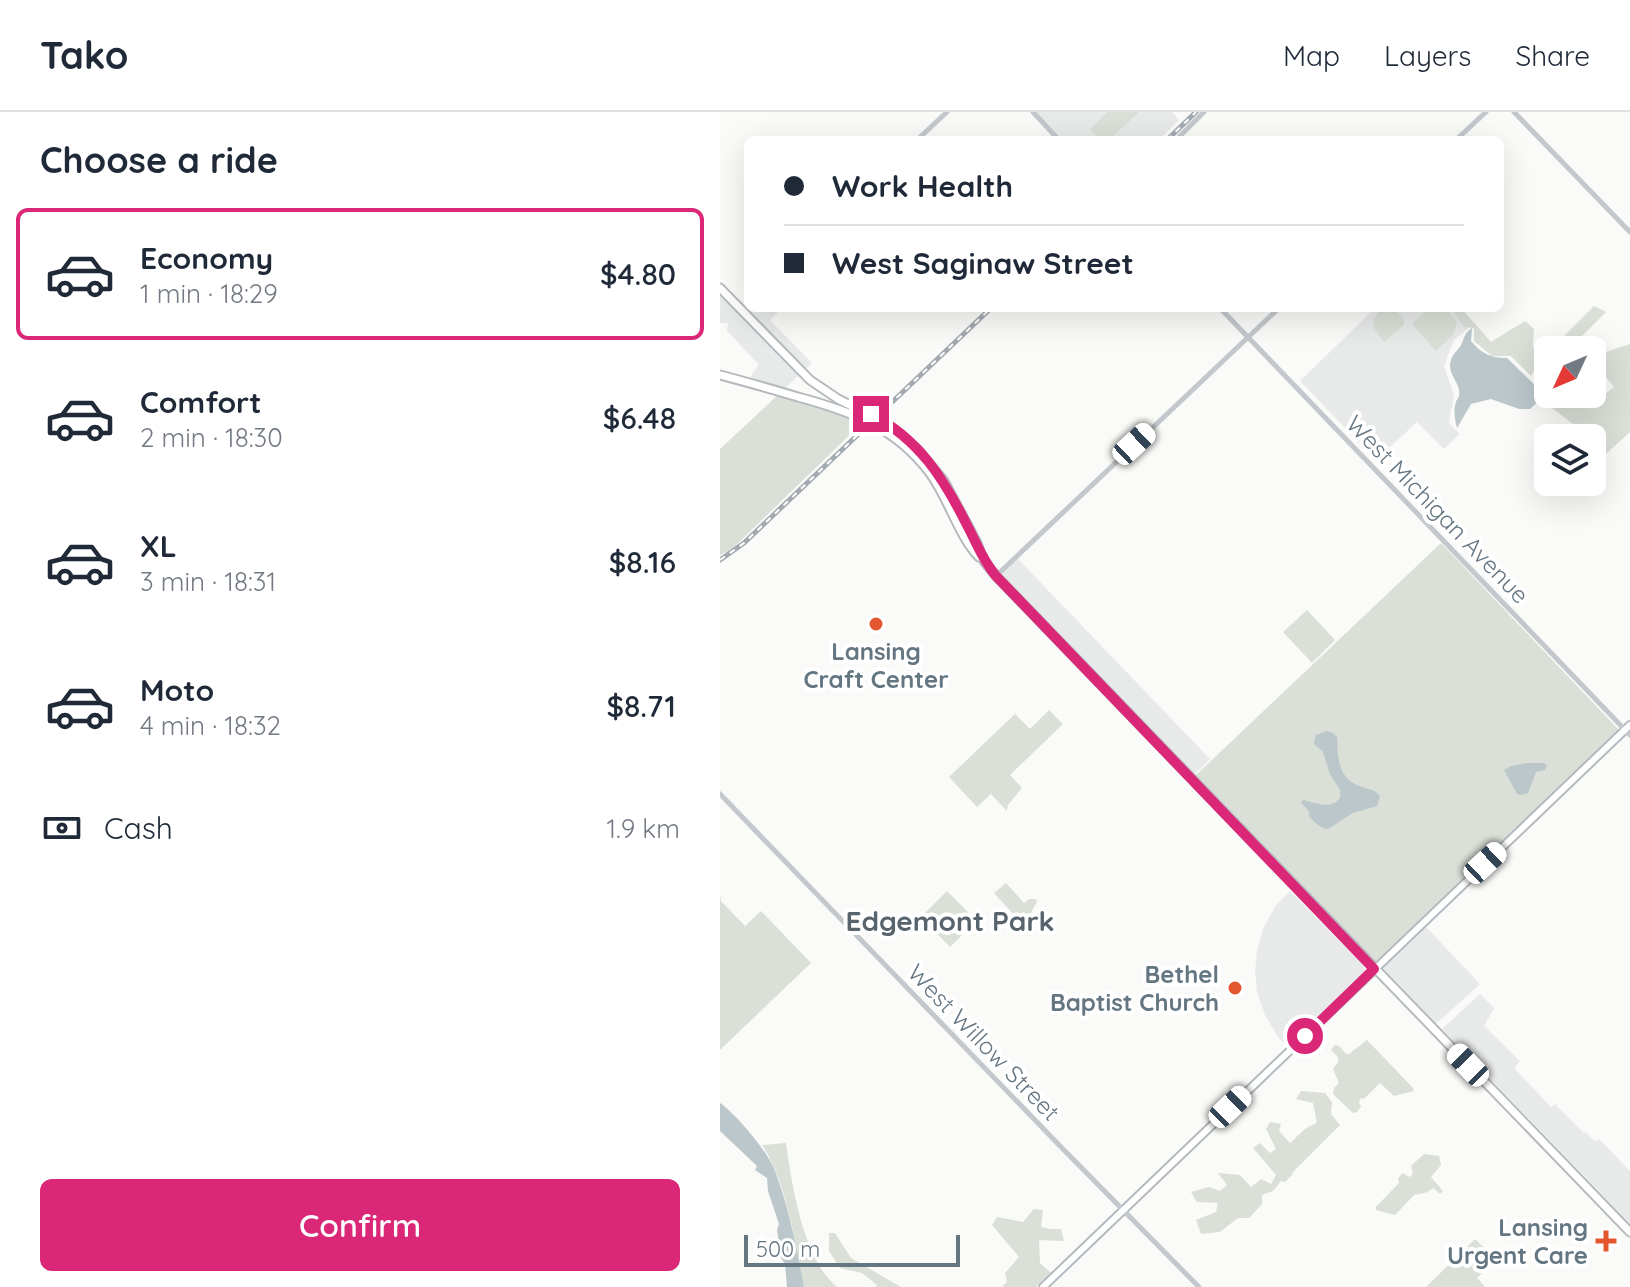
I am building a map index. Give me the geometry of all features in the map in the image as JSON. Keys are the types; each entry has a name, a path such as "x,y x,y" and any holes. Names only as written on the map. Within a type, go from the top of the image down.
{"main road":[{"path":"720,288 744,306"},
{"path":"749,312 810,380 838,399 884,422 925,456 949,490 984,561"},
{"path":"720,375 839,408 882,429 912,453 944,495 971,546 996,576 1630,1232"},
{"path":"1043,1287 1628,730"}],"street":[{"path":"921,136 947,112"},
{"path":"1033,112 1055,136"},
{"path":"1180,136 1204,112"},
{"path":"1460,136 1486,112"},
{"path":"1514,112 1630,232"},
{"name":"West Michigan Avenue","path":"1224,312 1628,730"},
{"path":"996,576 1275,312"},
{"name":"West Willow Street","path":"720,794 1199,1287"}],"shaded area":[{"path":"1036,112 1172,112 1179,120 1163,136 1058,136"},
{"path":"1108,112 1139,112 1113,136 1096,136 1090,129"},
{"path":"720,288 742,310 744,308 744,312 778,312 770,320 812,363 781,392 749,383 759,365 727,331 728,323 720,323"},
{"path":"1594,306 1606,312 1582,336 1564,336"},
{"path":"1371,312 1460,312 1472,325 1454,340 1444,366 1454,395 1449,423 1460,434 1444,449 1417,422 1376,460 1300,381"},
{"path":"1379,312 1398,312 1404,319 1404,325 1384,342 1374,328 1373,319"},
{"path":"1425,312 1449,312 1457,322 1453,335 1436,351 1413,323"},
{"path":"1454,312 1465,312 1491,342 1525,321 1534,329 1534,370 1531,376 1511,356 1492,356 1474,341 1474,328 1464,327"},
{"path":"1472,328 1471,341 1479,349 1491,356 1507,358 1534,384 1534,405 1530,409 1519,409 1491,399 1471,404 1457,428 1455,409 1459,391 1450,365"},
{"path":"1630,344 1630,432 1606,454 1606,424 1573,424 1552,408 1606,408 1606,394 1614,387 1606,377 1606,352"},
{"path":"781,392 862,423 732,549 720,555 720,449"},
{"path":"1441,543 1619,730 1376,962 1195,776"},
{"path":"1016,557 1210,759 1194,775 996,576"},
{"path":"1307,610 1335,640 1312,663 1283,632"},
{"path":"1049,710 1063,724 1010,775 1022,788 1008,805 1007,811 991,794 977,807 949,777 1015,714 1030,729"},
{"path":"1327,731 1337,737 1343,773 1354,783 1380,796 1377,806 1353,813 1328,829 1312,820 1301,802 1328,805 1340,798 1340,790 1330,774 1323,752 1314,744 1316,735"},
{"path":"1527,763 1544,763 1547,766 1545,770 1536,772 1528,793 1517,794 1504,770"},
{"path":"1006,883 1024,903 1036,899 1031,912 1036,918 1025,927 994,893"},
{"path":"947,891 969,913 955,927 962,935 950,947 921,917"},
{"path":"1290,891 1363,965 1365,971 1288,1047 1265,1015 1257,992 1255,971 1263,929 1276,905"},
{"path":"720,893 721,901 745,926 761,911 811,963 720,1050"},
{"path":"1426,927 1480,984 1436,1024 1383,968"},
{"path":"1480,994 1494,1008 1484,1026 1520,1061 1514,1068 1551,1107 1555,1104 1595,1142 1599,1139 1630,1171 1630,1223 1442,1029"},
{"path":"1367,1040 1414,1091 1394,1096 1380,1083 1364,1099 1361,1098 1361,1107 1353,1113 1333,1094 1339,1083 1333,1069 1338,1057 1331,1050 1335,1045 1349,1054"},
{"path":"1301,1091 1325,1093 1332,1102 1331,1114 1340,1125 1285,1182 1281,1181 1273,1191 1262,1195 1262,1204 1249,1218 1238,1218 1220,1232 1201,1234 1196,1220 1216,1212 1218,1203 1197,1202 1191,1192 1209,1187 1220,1191 1227,1185 1218,1173 1240,1175 1251,1187 1261,1179 1271,1184 1276,1175 1253,1148 1260,1143 1270,1153 1276,1149 1266,1129 1270,1122 1281,1124 1279,1131 1290,1143 1306,1128 1317,1123 1313,1103 1296,1099"},
{"path":"720,1103 751,1134 772,1163 788,1214 804,1287 787,1287 777,1230 779,1224 767,1178 755,1170 757,1166 720,1131"},
{"path":"786,1143 801,1221 816,1259 837,1287 804,1287 784,1194 762,1145"},
{"path":"1424,1154 1439,1156 1441,1165 1431,1177 1443,1191 1440,1194 1433,1188 1414,1195 1395,1215 1376,1210 1399,1183 1402,1173 1410,1177 1413,1173 1411,1166"},
{"path":"1034,1209 1043,1210 1041,1227 1061,1229 1064,1241 1039,1240 1040,1263 1051,1273 1036,1287 1002,1287 1007,1282 1005,1273 1019,1257 992,1225 997,1217 1023,1222"},
{"path":"829,1233 835,1233 851,1258 901,1287 876,1287 862,1273 840,1268 829,1251"},
{"path":"1475,1239 1494,1257 1477,1278 1485,1287 1426,1287"}],"railway":[{"path":"1171,136 1196,112"},
{"path":"720,560 744,543 987,312"}],"place":[{"name":"Lansing Craft Center","path":"876,624"},
{"name":"Bethel Baptist Church","path":"1235,988"},
{"name":"Lansing Urgent Care","path":"1606,1241"}],"district":[{"name":"Edgemont Park","path":"950,920"}],"route":[{"path":"871,414 902,435 932,465 955,501 984,561 996,576 1374,969 1305,1036"}]}
